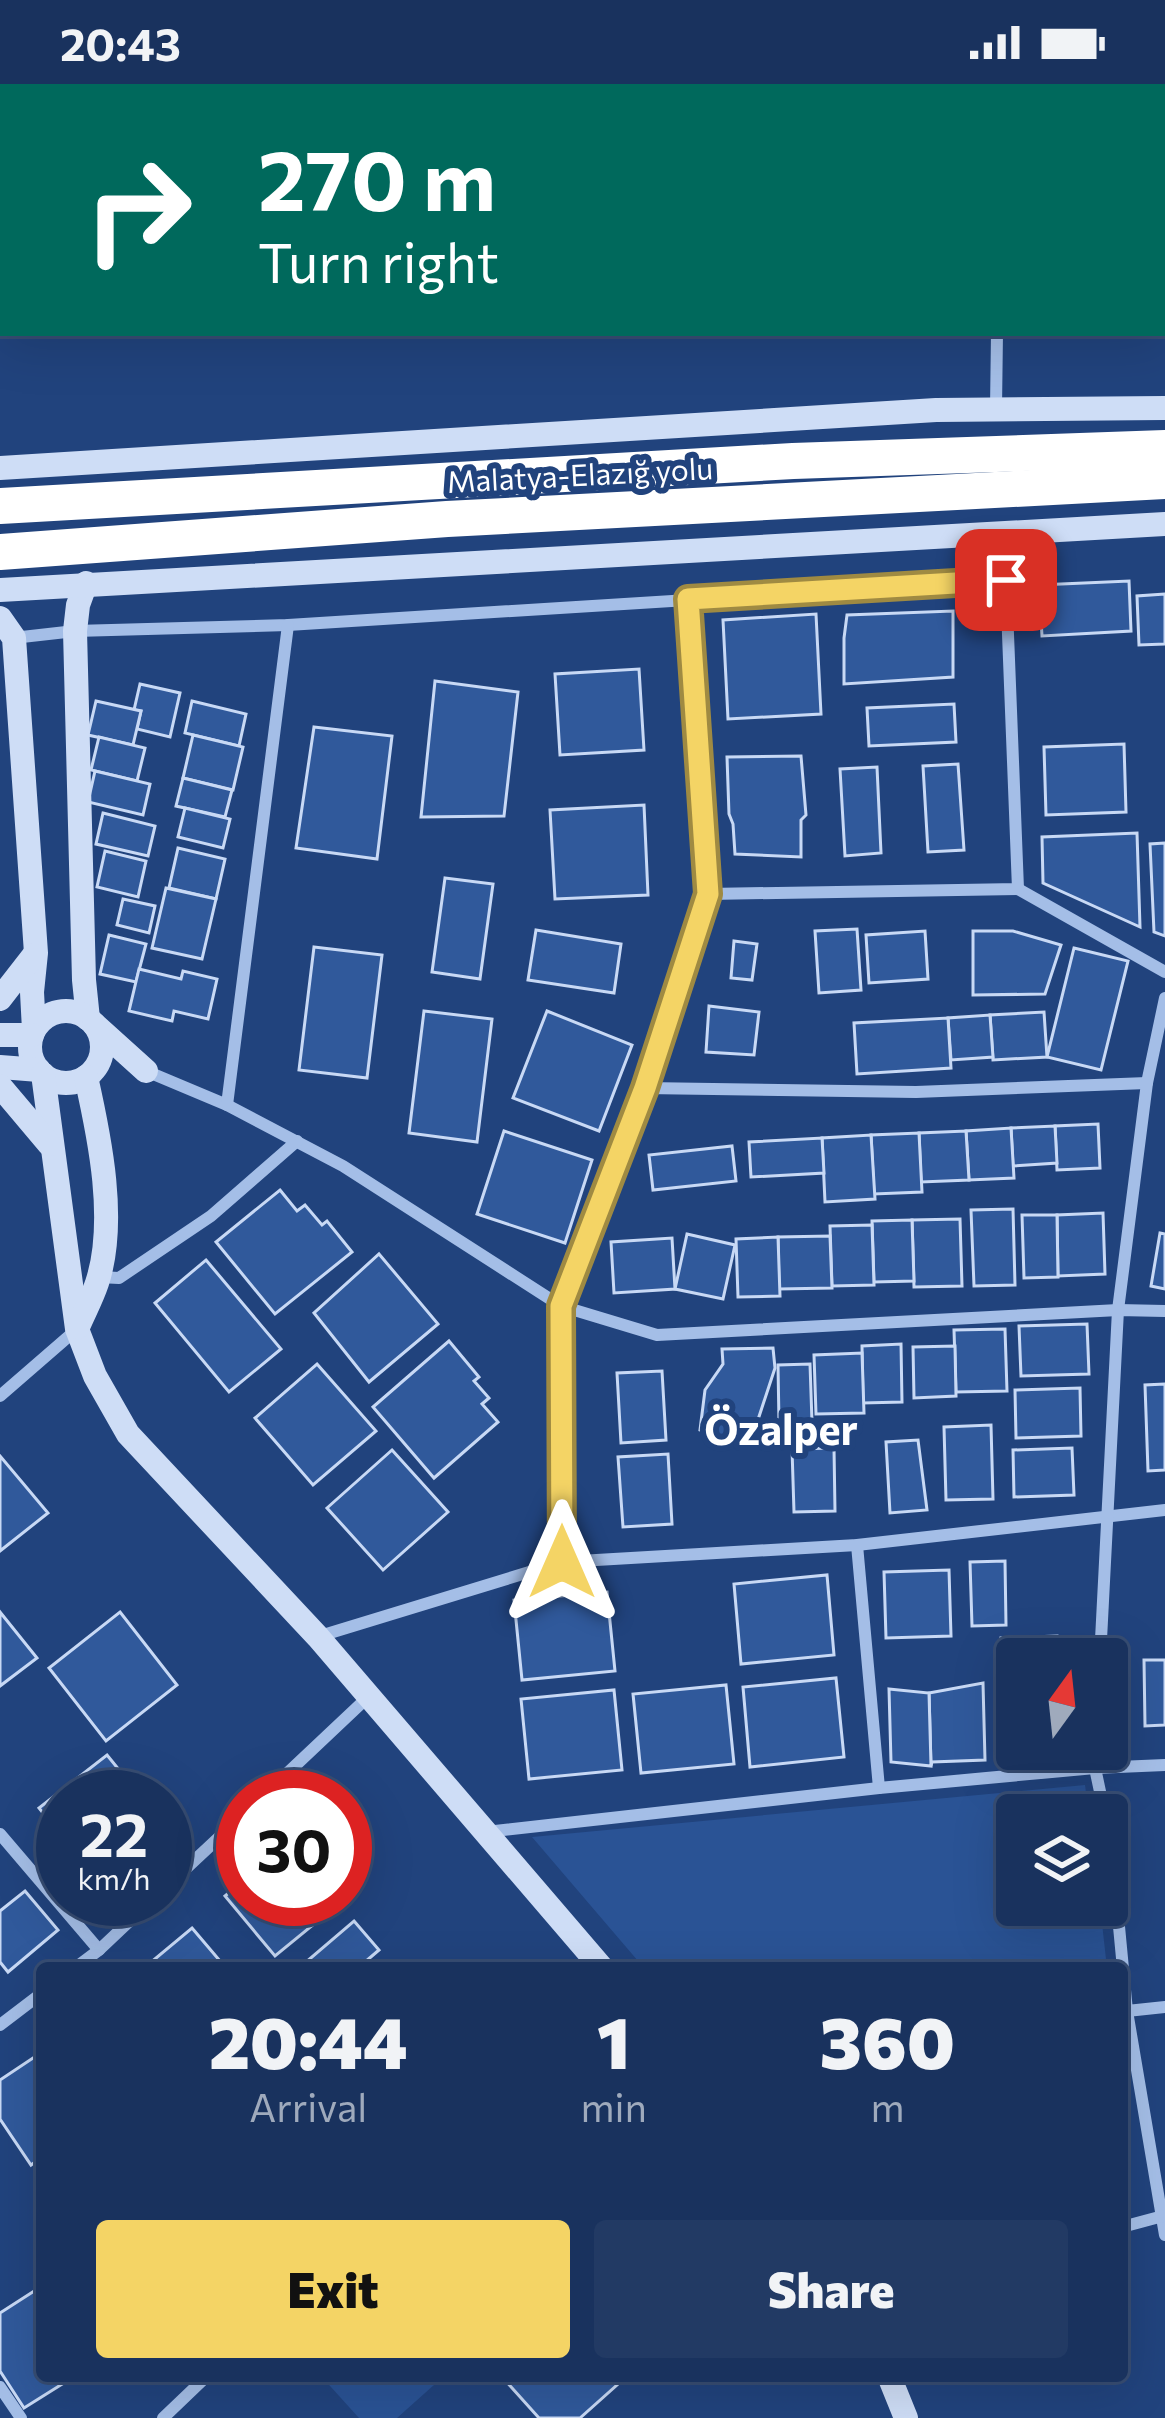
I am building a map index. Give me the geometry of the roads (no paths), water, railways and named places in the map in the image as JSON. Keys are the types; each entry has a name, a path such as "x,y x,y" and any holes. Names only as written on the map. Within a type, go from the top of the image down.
{"highway":[{"name":"Malatya-Elazığ yolu","path":"0,506 793,461 1165,448"},
{"name":"Malatya-Elazığ yolu","path":"0,552 447,519 1165,481"}],"street":[{"path":"996,408 997,336"},
{"path":"0,468 996,408 1165,408"},
{"path":"0,590 1165,524"},
{"path":"1004,531 1018,889"},
{"path":"146,1071 56,1082 41,1072 31,1056 36,953 5,631 288,625 1006,580"},
{"path":"0,1396 77,1329 98,1277 106,1215 88,1075 102,1046 91,1022 84,980 75,631 86,583"},
{"path":"562,1562 561,1306 645,1088 708,894 688,599"},
{"path":"227,1105 288,625"},
{"path":"708,894 1018,889 1165,972"},
{"path":"0,999 36,953"},
{"path":"1101,1638 1118,1310 1147,1083 1165,998"},
{"path":"0,1035 33,1032 50,1015 74,1012 146,1071 227,1105 343,1166 561,1306 657,1334 1165,1311"},
{"path":"0,1067 41,1072"},
{"path":"41,1072 77,1329 95,1376 128,1434 318,1637 597,1962"},
{"path":"645,1088 916,1092 1147,1083"},
{"path":"0,1086 51,1146"},
{"path":"98,1277 119,1278 211,1216 297,1142"},
{"path":"318,1637 562,1562 857,1545 1165,1510"},
{"path":"857,1545 879,1788"},
{"path":"291,1770 369,1696"},
{"path":"1128,1767 1165,1765"},
{"path":"485,1832 1073,1770"},
{"path":"0,1834 99,1950"},
{"path":"192,1862 216,1840"},
{"path":"83,1962 124,1926"},
{"path":"1118,1926 1120,1962"},
{"path":"0,2025 36,1998"},
{"path":"1128,2011 1165,2006"},
{"path":"1128,2033 1165,2235"},
{"path":"1128,2225 1162,2216"},
{"path":"163,2418 201,2382"},
{"path":"892,2382 906,2418"},
{"path":"0,2386 21,2418"}],"district":[{"name":"Özalper","path":"781,1430"}]}
